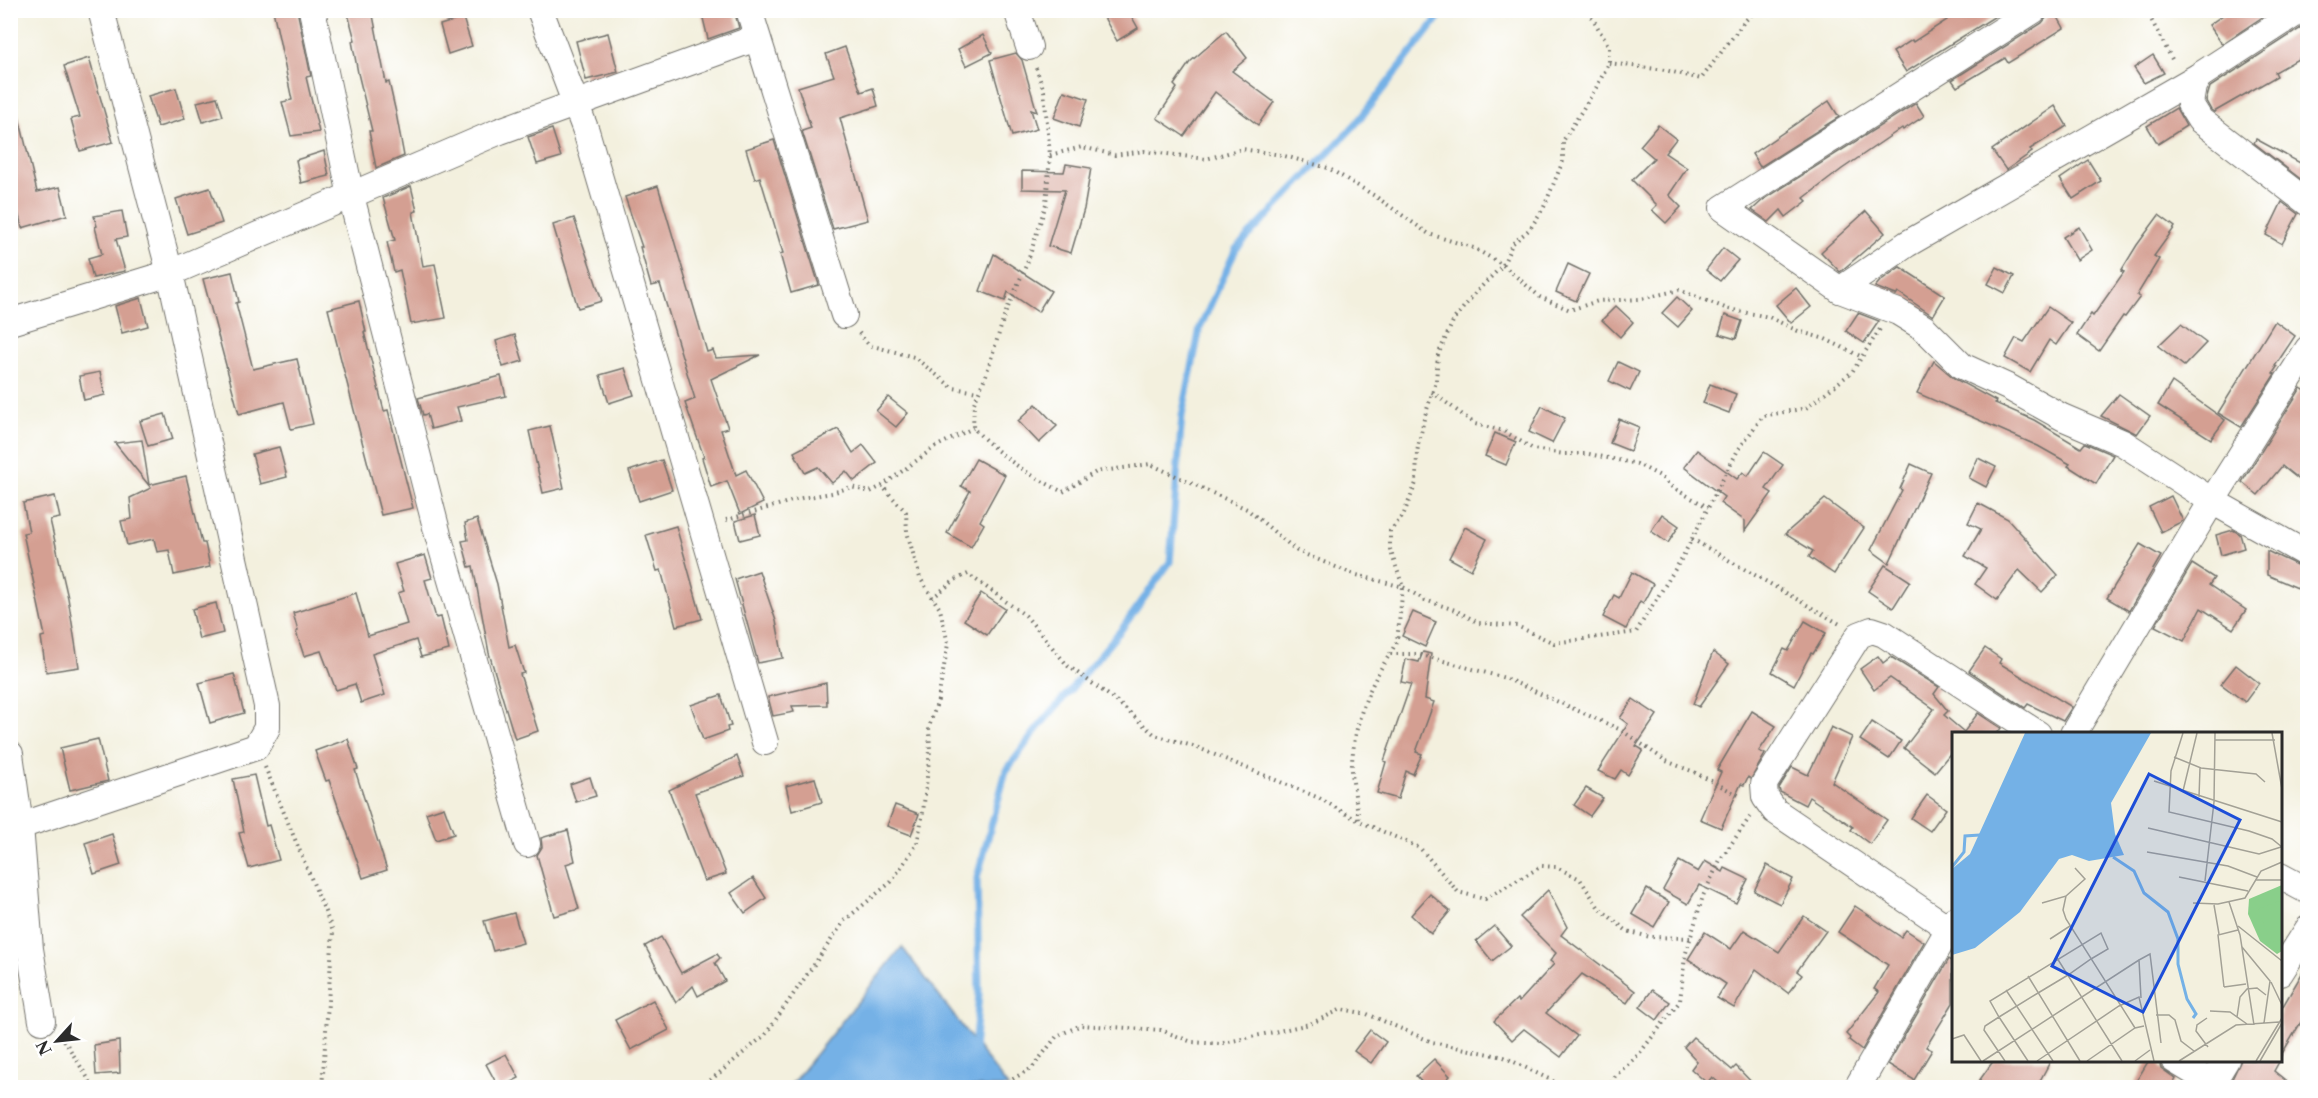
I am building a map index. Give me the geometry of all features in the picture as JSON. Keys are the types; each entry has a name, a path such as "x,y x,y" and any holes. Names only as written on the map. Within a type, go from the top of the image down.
{"street":[{"path":"15,829 256,747 267,728 267,706 170,273 101,10"},
{"path":"312,10 351,196 438,535 527,844"},
{"path":"540,10 589,142 765,742"},
{"path":"749,10 844,315"},
{"path":"1017,10 1029,47"},
{"path":"2034,10 1723,208 1840,290 1898,312 1924,328 1962,366 2010,388 2062,417 2122,443 2212,501 2307,555"},
{"path":"1840,290 1907,244 2194,79 2301,10"},
{"path":"10,322 170,273 500,131 756,38"},
{"path":"2194,79 2190,104 2200,120 2307,203"},
{"path":"2074,732 2212,501 2307,349"},
{"path":"1857,1088 1951,927 1762,802 1764,784 1859,635 1872,630 1884,634 2035,732"},
{"path":"10,754 15,829 30,950 42,1021"},
{"path":"2282,877 2307,891"},
{"path":"2282,970 2307,929"},
{"path":"2177,1062 2216,1085 2225,1062"}],"path":[{"path":"1359,821 1352,763 1359,715 1373,680 1397,641 1403,587 1390,549 1390,531 1403,516 1416,483 1417,453 1436,381 1438,355 1454,319 1478,290 1503,266 1512,244 1530,230 1544,207 1563,161 1563,141 1609,63 1609,47 1588,10"},
{"path":"1609,63 1665,70 1701,79 1744,22 1756,10"},
{"path":"2146,10 2172,60 2194,79"},
{"path":"1029,47 1044,91 1050,155 1046,204 1028,261 1005,314 974,403 974,428 998,454 1032,477 1063,492 1095,472 1150,464 1247,509 1297,551 1353,574 1403,587 1425,600 1455,610 1479,623 1517,626 1554,643 1636,632 1692,539 1738,450 1763,416 1806,408 1852,372 1884,322 1898,312"},
{"path":"1050,155 1082,147 1115,155 1144,150 1206,159 1242,149 1281,155 1328,168 1376,196 1429,234 1474,248 1503,266 1540,297 1570,310 1598,301 1641,299 1679,290 1728,309 1769,317 1862,357"},
{"path":"844,315 868,345 914,357 953,388 978,392"},
{"path":"1432,392 1475,424 1503,431 1533,448 1564,454 1588,454 1636,464 1660,476 1673,488 1708,507"},
{"path":"726,520 802,498 851,487 870,492 882,486 935,447 974,428"},
{"path":"701,1088 765,1035 845,920 891,882 917,844 930,750 929,727 938,700 948,644 940,609 920,578 907,531 906,512 882,486"},
{"path":"1692,539 1859,635"},
{"path":"932,598 955,580 968,574 1026,616 1068,666 1114,699 1155,735 1196,747 1318,798 1359,821 1419,848 1458,892 1485,899 1542,866 1556,867 1580,879 1599,908 1627,931 1650,937 1690,938"},
{"path":"1390,654 1418,654 1505,678 1621,730 1666,761 1762,802 1720,860 1703,896 1684,956 1680,1001 1639,1054 1615,1076 1609,1088"},
{"path":"256,747 333,932 322,1088"},
{"path":"997,1088 1032,1068 1057,1036 1081,1025 1161,1030 1192,1041 1219,1044 1310,1024 1342,1009 1367,1014 1432,1042 1504,1057 1568,1088"}],"water":[{"path":"902,947 1008,1087 789,1087"}],"building":[{"path":"273,10 297,10 311,76 306,77 319,132 291,136 282,102 292,100"},
{"path":"347,10 372,10 386,83 389,82 404,156 376,168 369,131 372,131 358,73 352,41 355,40"},
{"path":"701,10 734,10 739,28 708,39"},
{"path":"1100,10 1128,10 1138,28 1117,41"},
{"path":"1957,10 2005,10 1906,72 1893,52 1947,20 1946,17"},
{"path":"2049,10 2054,10 2064,28 2008,63 2005,58 1957,87 1952,80 2042,23"},
{"path":"2230,10 2273,10 2222,44 2209,25"},
{"path":"463,18 472,46 448,54 440,25"},
{"path":"2301,28 2307,39 2307,54 2275,72 2277,76 2214,112 2211,110 2206,101 2210,87"},
{"path":"1226,31 1247,58 1232,71 1274,102 1258,125 1215,92 1184,136 1157,118 1177,88 1174,85 1190,62"},
{"path":"608,33 618,72 586,80 576,41"},
{"path":"983,35 992,53 966,66 958,49"},
{"path":"845,47 861,92 873,88 878,106 840,118 868,220 833,229 802,131 811,128 798,87 834,76 826,54"},
{"path":"1016,53 1022,60 1037,112 1031,110 1037,129 1012,136 990,60"},
{"path":"2153,55 2164,73 2144,83 2134,68"},
{"path":"89,58 113,142 80,151 71,119 80,117 64,66"},
{"path":"176,88 185,119 158,127 148,96"},
{"path":"1064,91 1088,99 1079,127 1054,118"},
{"path":"217,97 223,116 203,122 197,102"},
{"path":"1829,101 1839,117 1760,167 1752,154"},
{"path":"1916,103 1924,116 1903,130 1902,128 1842,169 1804,198 1807,201 1786,217 1781,210 1769,222 1752,210 1763,200"},
{"path":"2055,106 2067,126 2030,149 2032,152 2006,170 1992,150"},
{"path":"2176,108 2186,126 2158,144 2147,126"},
{"path":"18,113 37,192 60,187 67,215 22,228 10,179 10,114"},
{"path":"1658,125 1676,139 1665,153 1687,168 1669,195 1681,207 1666,223 1652,210 1657,205 1632,180 1654,158 1640,146"},
{"path":"552,129 561,157 537,164 528,137"},
{"path":"2256,139 2302,164 2307,153 2307,184 2254,143"},
{"path":"774,140 819,285 791,293 780,254 783,253 760,177 755,179 746,149"},
{"path":"324,151 329,176 301,183 296,160"},
{"path":"2088,160 2101,181 2073,199 2060,179"},
{"path":"1066,164 1091,168 1084,209 1071,253 1048,246 1065,190 1022,189 1022,171 1064,172"},
{"path":"411,186 417,211 413,212 423,266 435,264 446,318 411,324 400,270 394,272 387,242 395,240 383,198"},
{"path":"658,186 707,352 713,350 716,358 760,355 711,379 728,428 721,430 736,475 746,470 763,503 740,514 727,481 711,487 702,458 704,457 685,403 695,399 660,284 651,286 640,247 642,247 625,197"},
{"path":"210,188 222,223 187,234 176,199"},
{"path":"2282,202 2298,214 2282,244 2266,235"},
{"path":"122,211 127,237 116,239 125,271 93,278 88,258 102,254 94,216"},
{"path":"1866,211 1885,233 1840,272 1821,252"},
{"path":"2159,215 2175,227 2154,256 2159,259 2137,295 2140,297 2125,317 2123,316 2099,351 2077,335 2124,272 2121,271"},
{"path":"574,218 602,301 578,308 553,225"},
{"path":"2079,227 2092,250 2077,260 2063,237"},
{"path":"1723,248 1738,260 1720,281 1706,270"},
{"path":"994,254 1051,291 1038,312 1008,292 1005,301 980,291"},
{"path":"1568,264 1589,274 1576,301 1556,292"},
{"path":"1900,267 1945,296 1933,316 1898,292 1896,295 1875,287"},
{"path":"1997,267 2014,276 2005,293 1988,284"},
{"path":"232,272 239,302 236,303 253,369 297,359 313,424 291,429 284,402 239,414 203,279"},
{"path":"1796,288 1811,307 1791,323 1776,305"},
{"path":"1677,297 1692,311 1678,327 1662,313"},
{"path":"141,298 148,326 122,333 115,306"},
{"path":"359,301 366,332 364,332 384,411 388,410 413,508 381,515 328,309"},
{"path":"1616,306 1633,322 1620,337 1602,320"},
{"path":"2048,307 2071,323 2056,345 2049,340 2030,372 2005,358 2016,338 2024,342"},
{"path":"1858,313 1879,321 1864,343 1846,331"},
{"path":"1725,315 1742,321 1736,339 1719,334"},
{"path":"2275,321 2295,336 2275,366 2277,367 2273,373 2275,374 2241,427 2218,413"},
{"path":"2181,324 2206,343 2184,366 2158,346"},
{"path":"515,335 523,361 503,367 496,341"},
{"path":"1934,361 1955,379 1996,401 1995,403 2034,420 2081,448 2085,443 2113,455 2096,484 2068,466 2070,464 2038,446 1917,393"},
{"path":"1618,362 1639,372 1630,391 1609,381"},
{"path":"625,368 634,395 609,403 600,375"},
{"path":"100,372 105,395 84,400 79,376"},
{"path":"501,376 506,396 457,407 461,421 431,429 427,414 423,415 418,398"},
{"path":"2172,382 2225,420 2211,439 2158,405"},
{"path":"1710,384 1736,394 1729,413 1703,403"},
{"path":"2301,388 2307,392 2307,486 2282,466 2258,495 2242,482"},
{"path":"2119,394 2150,416 2137,434 2101,416"},
{"path":"888,397 908,413 896,427 876,411"},
{"path":"1036,404 1057,426 1039,443 1018,421"},
{"path":"1542,406 1565,418 1552,443 1529,432"},
{"path":"165,414 173,439 148,446 140,421"},
{"path":"1619,419 1639,427 1630,451 1610,443"},
{"path":"550,426 564,488 543,493 529,431"},
{"path":"838,429 853,453 863,445 877,463 854,481 846,471 832,483 818,467 805,473 794,452"},
{"path":"1495,433 1516,442 1506,465 1485,456"},
{"path":"142,440 149,485 186,476 210,567 174,575 169,550 157,552 154,539 127,545 121,521 132,519 130,498 151,488 115,443"},
{"path":"279,447 287,477 260,484 252,454"},
{"path":"1697,450 1737,479 1743,472 1748,476 1764,452 1783,465 1766,489 1772,493 1745,531 1745,521 1720,503 1724,497 1684,467"},
{"path":"1978,458 1996,467 1986,487 1969,478"},
{"path":"976,459 1005,475 980,521 984,524 971,547 947,533 970,491 961,486"},
{"path":"662,460 672,490 639,501 629,471"},
{"path":"1911,464 1931,473 1889,563 1871,550 1902,490 1900,489"},
{"path":"55,496 60,518 50,520 68,598 79,667 46,672 41,637 45,636 23,533 29,532 23,503"},
{"path":"2171,496 2183,521 2161,532 2149,507"},
{"path":"1825,499 1864,528 1834,574 1809,557 1813,551 1785,534"},
{"path":"1978,503 2008,519 2058,575 2042,592 2019,570 1997,600 1975,584 1986,568 1965,556 1981,529 1968,523"},
{"path":"1662,514 1679,526 1668,543 1651,531"},
{"path":"755,515 760,535 740,540 735,521"},
{"path":"477,519 497,584 509,647 515,645 524,673 520,674 538,731 515,739 489,653 473,566 469,567 462,541 468,540 465,523"},
{"path":"676,526 702,619 676,626 661,570 657,571 646,535"},
{"path":"1465,527 1487,539 1471,570 1449,558"},
{"path":"2233,530 2240,534 2244,548 2221,555 2216,535"},
{"path":"2140,544 2161,556 2129,611 2107,598"},
{"path":"2267,551 2307,570 2307,592 2267,575"},
{"path":"425,555 432,578 425,580 436,618 441,617 449,650 421,657 416,640 372,654 385,695 361,703 355,684 336,690 321,651 304,656 296,632 298,631 293,613 356,593 368,636 407,624 398,593 404,591 395,564"},
{"path":"2192,564 2214,578 2209,585 2246,610 2233,629 2201,608 2184,641 2155,626"},
{"path":"1885,565 1910,581 1893,608 1868,591"},
{"path":"759,571 776,621 783,658 758,663 735,579"},
{"path":"1632,572 1653,584 1643,603 1640,601 1626,629 1603,617 1614,595 1619,598"},
{"path":"981,593 1005,609 987,635 964,620"},
{"path":"216,603 223,633 199,639 192,609"},
{"path":"1413,612 1436,622 1425,647 1402,636"},
{"path":"1805,621 1826,633 1813,654 1811,653 1794,685 1772,672 1784,649 1788,651"},
{"path":"1985,648 2001,659 1999,663 2072,707 2063,721 2028,704 2025,708 1969,671"},
{"path":"1423,652 1431,654 1425,699 1434,702 1416,752 1422,754 1413,774 1406,771 1398,799 1377,793 1386,762 1384,761 1411,684 1401,682 1406,659 1419,662"},
{"path":"1713,652 1729,664 1699,707 1693,704"},
{"path":"1878,656 1883,663 1891,657 1939,687 1934,694 1948,711 1944,715 1964,732 1952,732 1952,751 1935,772 1904,748 1934,709 1890,678 1874,690 1860,669"},
{"path":"2236,665 2259,683 2245,702 2221,684"},
{"path":"234,674 244,713 210,723 199,683"},
{"path":"826,683 827,705 792,706 794,712 773,716 768,697"},
{"path":"721,695 731,726 727,727 728,731 703,740 691,705"},
{"path":"1633,699 1657,715 1636,746 1643,750 1628,775 1621,770 1615,779 1598,771 1628,724 1620,718"},
{"path":"1752,711 1776,726 1759,751 1765,754 1751,779 1748,777 1744,785 1741,784 1721,828 1700,819 1721,772 1717,770"},
{"path":"1978,713 2001,728 1998,732 1964,732"},
{"path":"1872,722 1901,741 1889,759 1860,740"},
{"path":"1831,727 1852,737 1832,782 1887,820 1870,844 1851,830 1853,827 1809,797 1805,805 1780,792 1779,788 1792,767 1808,775"},
{"path":"98,739 108,781 70,790 60,748"},
{"path":"348,739 358,769 355,770 387,870 363,878 329,780 326,781 315,751"},
{"path":"737,756 744,776 695,793 726,874 704,881 669,790"},
{"path":"254,775 266,826 269,825 279,860 249,868 239,833 244,832 233,779"},
{"path":"590,777 596,796 576,802 570,784"},
{"path":"815,778 822,802 792,811 786,786"},
{"path":"1586,788 1603,798 1590,816 1574,805"},
{"path":"1927,795 1946,809 1930,831 1911,818"},
{"path":"895,805 919,814 911,835 887,826"},
{"path":"444,807 454,834 436,840 426,813"},
{"path":"568,830 575,861 566,864 579,909 554,916 537,855 542,847 541,838"},
{"path":"112,834 121,865 94,874 85,843"},
{"path":"1679,861 1698,872 1705,861 1723,872 1725,868 1748,879 1736,903 1699,885 1688,904 1663,890"},
{"path":"1767,865 1793,879 1780,904 1754,891"},
{"path":"753,878 766,898 745,913 731,893"},
{"path":"1647,889 1669,902 1654,927 1632,914"},
{"path":"1548,890 1567,927 1561,935 1635,991 1627,1003 1582,974 1546,1013 1577,1036 1561,1057 1524,1029 1512,1040 1494,1021 1517,999 1519,1002 1554,964 1550,961 1556,953 1520,917"},
{"path":"1430,894 1450,911 1431,934 1411,915"},
{"path":"1855,906 1901,937 1906,930 1924,942 1862,1050 1849,1040 1846,1034 1879,992 1874,989 1888,965 1838,932"},
{"path":"514,913 523,943 493,951 484,921"},
{"path":"1804,916 1826,931 1797,971 1802,975 1788,993 1756,969 1734,1008 1717,998 1726,984 1688,959 1705,932 1731,949 1744,930 1779,952"},
{"path":"1494,926 1511,946 1492,961 1476,941"},
{"path":"661,937 681,973 717,954 720,958 715,963 725,981 698,996 693,986 676,1003 645,946"},
{"path":"1949,959 1952,961 1952,1005 1926,1047 1932,1050 1914,1080 1888,1064"},
{"path":"2307,965 2307,1012 2282,1054 2282,1008"},
{"path":"1652,990 1670,1002 1657,1020 1640,1007"},
{"path":"653,1000 669,1030 631,1050 615,1020"},
{"path":"1370,1030 1386,1042 1371,1063 1354,1051"},
{"path":"1693,1037 1732,1070 1736,1066 1757,1088 1714,1088 1719,1083 1712,1077 1707,1083 1691,1069 1697,1061 1684,1047"},
{"path":"119,1041 120,1073 96,1075 94,1045"},
{"path":"506,1054 519,1078 499,1088 486,1064"},
{"path":"1434,1059 1450,1076 1438,1088 1427,1088 1416,1076"},
{"path":"1993,1062 2050,1062 2036,1088 1974,1088"},
{"path":"2148,1062 2160,1062 2161,1068 2176,1079 2171,1088 2132,1088"},
{"path":"2240,1062 2279,1062 2274,1071 2295,1088 2244,1088 2232,1079"}],"waterway":[{"path":"974,1050 979,994 977,878 1006,771 1037,729 1121,630 1170,562 1182,416 1200,328 1236,249 1355,125 1442,13 1447,10"}]}
